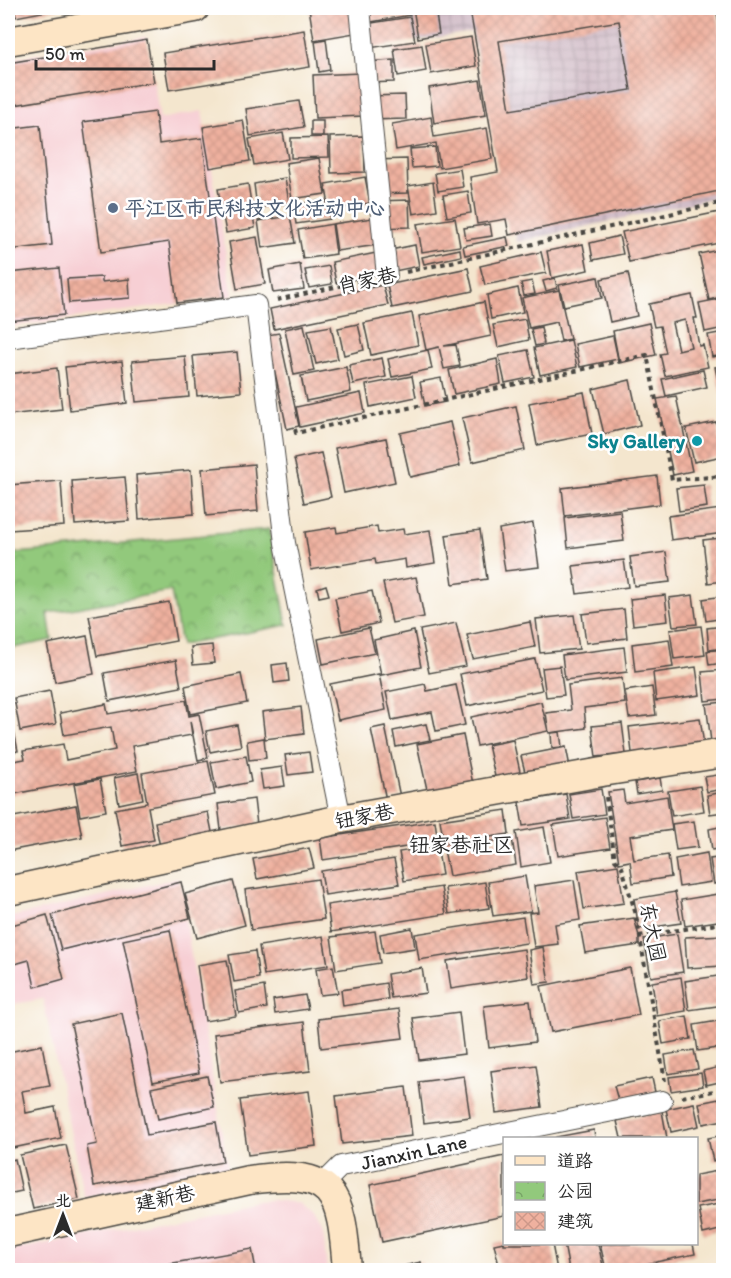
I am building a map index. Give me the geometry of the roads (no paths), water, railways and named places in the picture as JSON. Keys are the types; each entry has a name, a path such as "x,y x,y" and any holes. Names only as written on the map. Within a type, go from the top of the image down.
{"street":[{"path":"8,40 195,8"},
{"path":"360,8 387,276"},
{"path":"8,338 256,305 285,543 341,819"},
{"name":"钮家巷","path":"8,891 341,819 602,772 723,753"},
{"name":"Jianxin Lane","path":"322,1185 341,1166 662,1101"},
{"name":"建新巷","path":"8,1233 249,1180 288,1176 306,1178 322,1185"},
{"path":"322,1185 330,1192 340,1211 344,1227 346,1270"}],"place":[{"name":"平江区市民科技文化活动中心","path":"113,208"},
{"name":"Sky Gallery","path":"697,441"}],"district":[{"name":"钮家巷社区","path":"461,844"}]}
